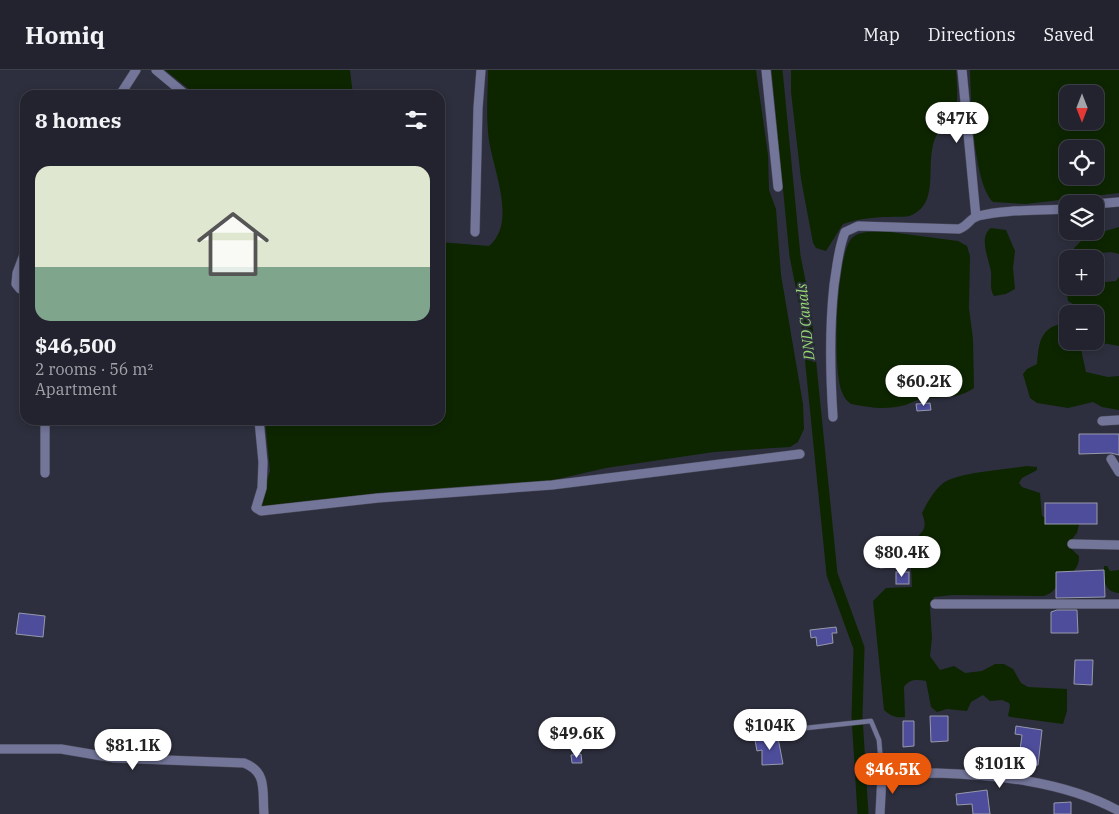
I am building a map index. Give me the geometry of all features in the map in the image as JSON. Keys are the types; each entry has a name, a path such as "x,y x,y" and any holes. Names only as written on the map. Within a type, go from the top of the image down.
{"street":[{"path":"123,90 136,70"},
{"path":"156,70 180,90"},
{"path":"475,232 478,108 481,70"},
{"path":"766,70 778,187"},
{"path":"962,70 976,217"},
{"path":"1104,203 1119,202"},
{"path":"833,417 828,348 837,259 845,232 858,226 959,229 965,227 976,217 1016,211 1059,209"},
{"path":"20,265 16,284 20,289"},
{"path":"1102,420 1119,420"},
{"path":"45,425 45,473"},
{"path":"259,425 263,462 262,488 256,508 261,511 378,498 552,485 800,454"},
{"path":"1111,459 1119,472"},
{"path":"1072,544 1119,545"},
{"path":"935,604 1119,604"},
{"path":"0,749 61,749 114,758 244,762 254,766 262,777 264,814"},
{"path":"880,814 882,775 934,773 1014,779 1097,800 1119,811"}],"lane":[{"path":"778,731 864,720 871,721 879,740 882,775"}],"shaded area":[{"path":"165,70 350,70 352,90 190,90"},
{"path":"488,70 756,70 768,155 769,190 776,209 781,275 803,404 804,429 798,442 790,447 714,452 606,468 536,484 371,495 264,509 259,505 270,471 265,425 445,425 445,242 489,246 498,235 502,222 501,192 490,145 487,109"},
{"path":"791,70 956,70 956,113 954,119 941,128 934,140 928,196 923,207 909,216 871,218 843,224 826,251 816,248 813,243 801,179 791,92"},
{"path":"970,70 1119,70 1119,193 1059,195 1059,200 1026,204 993,202 986,192 981,177 972,119"},
{"path":"1119,227 1119,254 1104,253 1104,250 1074,250 1082,240 1104,240 1104,231"},
{"path":"991,228 1006,230 1015,251 1013,268 1015,289 1006,294 994,296 985,248 985,237"},
{"path":"882,231 958,241 967,246 970,256 969,308 973,339 974,388 968,392 955,396 921,399 899,407 885,408 851,404 844,396 839,380 837,361 837,313 842,266 852,238 862,233"},
{"path":"1119,277 1119,346 1104,343 1104,305 1074,305 1068,301 1067,295 1104,295 1104,282 1116,281"},
{"path":"1058,325 1059,350 1081,350 1086,372 1108,377 1119,376 1119,410 1102,407 1093,402 1068,408 1037,403 1030,398 1023,374 1027,369 1037,364 1043,336 1052,327"},
{"path":"1026,466 1037,467 1037,470 1022,478 1019,483 1022,487 1040,493 1042,516 1048,519 1080,520 1077,533 1067,545 1079,556 1077,566 1053,591 1044,596 953,595 934,597 930,608 932,638 930,656 940,670 954,666 965,673 982,671 995,664 1004,664 1013,669 1021,683 1028,687 1067,689 1067,711 1063,724 1008,716 1009,703 1002,700 990,701 983,695 971,702 967,711 947,709 937,712 931,707 926,681 919,680 911,681 904,687 905,717 891,715 884,710 873,601 886,588 912,587 912,547 924,529 922,513 933,494 942,484 970,474"},
{"path":"1104,566 1107,566 1110,571 1119,570 1119,593 1107,587 1104,580"}],"building":[{"path":"930,403 931,410 917,411 916,404"},
{"path":"1079,434 1119,434 1119,455 1111,453 1079,454"},
{"path":"1045,503 1097,503 1097,524 1045,524"},
{"path":"880,556 892,556 893,567 880,568"},
{"path":"1104,570 1105,597 1056,598 1056,572"},
{"path":"896,572 909,572 909,584 896,584"},
{"path":"1057,610 1077,610 1078,633 1051,633 1051,612"},
{"path":"19,613 45,616 43,637 16,634"},
{"path":"836,627 837,633 832,633 833,643 817,646 816,637 811,638 810,630"},
{"path":"1075,660 1093,660 1092,685 1074,684"},
{"path":"930,716 948,716 948,741 931,742"},
{"path":"903,721 914,721 914,746 903,747"},
{"path":"1016,726 1042,730 1038,765 1023,764 1024,750 1020,750 1022,735 1015,734"},
{"path":"778,738 783,764 762,765 762,750 757,751 755,740"},
{"path":"581,754 582,763 572,763 571,755"},
{"path":"987,790 990,814 973,814 972,804 957,805 956,794"},
{"path":"1071,802 1071,814 1054,814 1054,803"}],"waterway":[{"name":"DND Canals","path":"777,70 795,256 805,306 832,574 859,648 857,716 863,814"}]}
